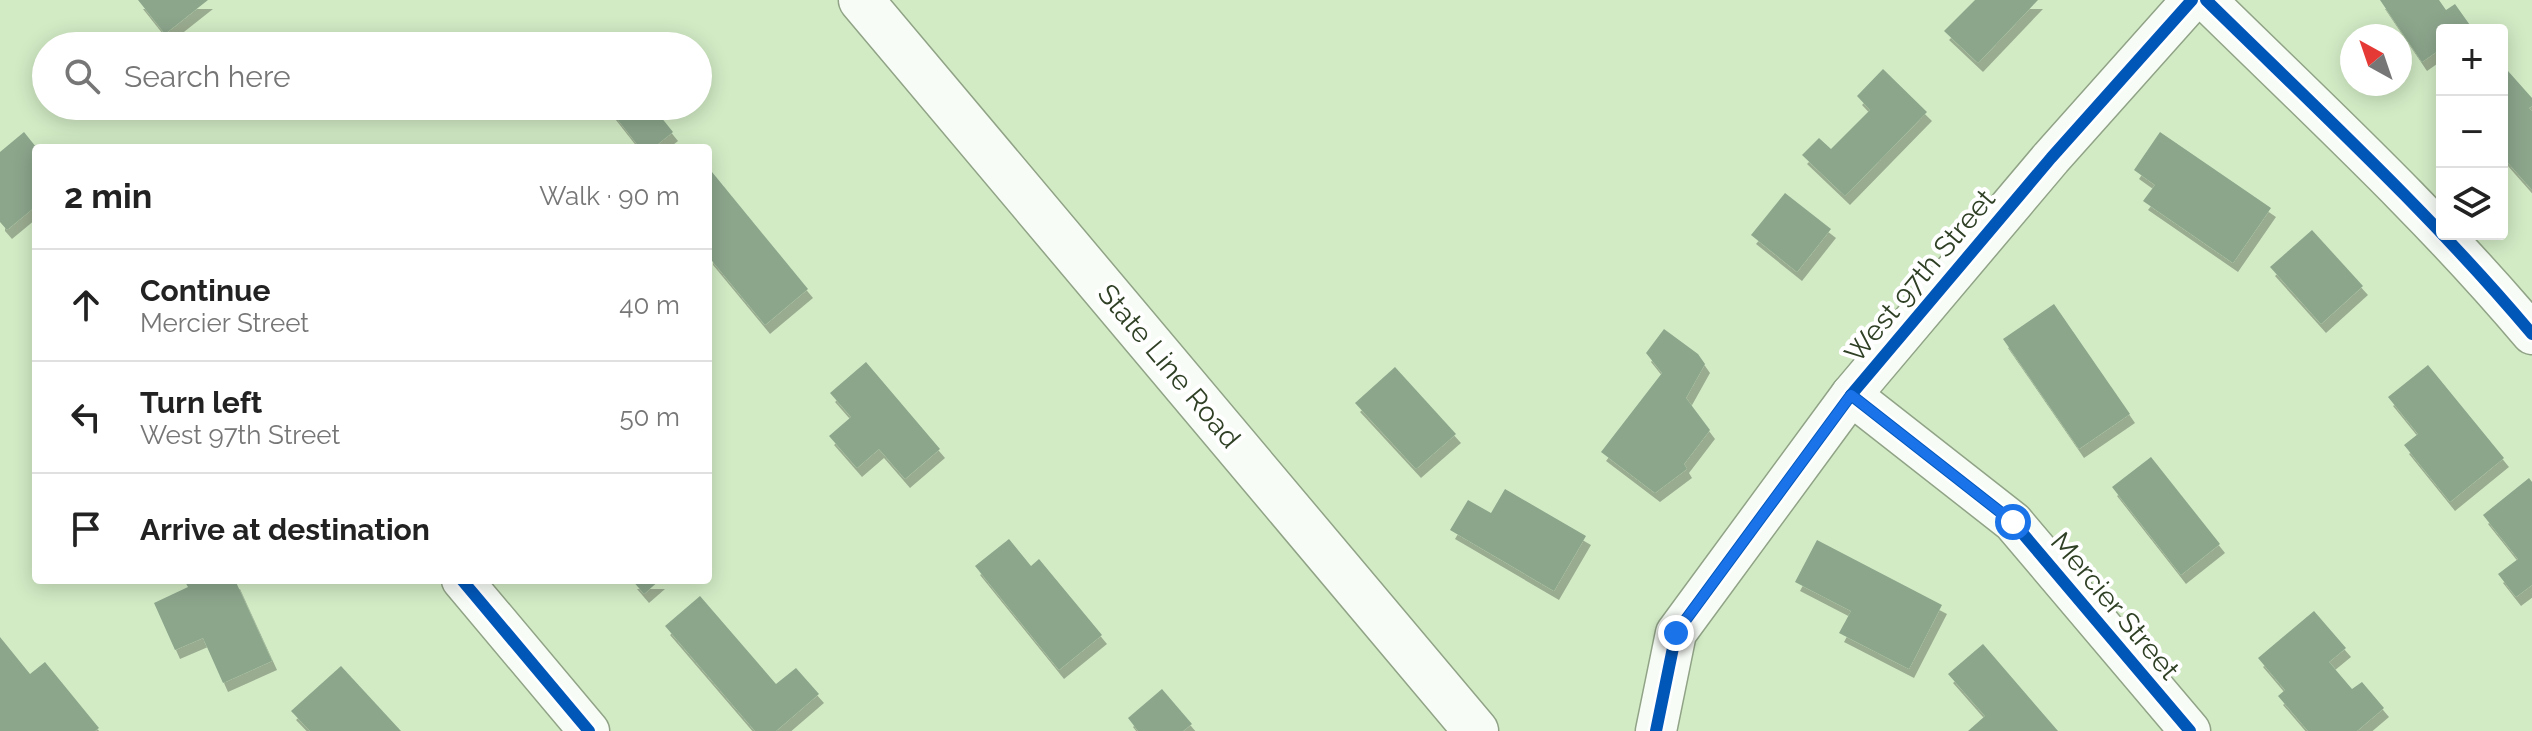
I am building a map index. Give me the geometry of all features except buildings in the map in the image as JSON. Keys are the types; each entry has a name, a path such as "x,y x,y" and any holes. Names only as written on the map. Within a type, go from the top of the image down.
{"main road":[{"name":"State Line Road","path":"861,0 1476,731"}],"street":[{"name":"West 97th Street","path":"1656,731 1676,633 1851,395 2051,158 2192,0"},
{"path":"2206,0 2365,157 2494,290 2532,334"},
{"name":"Mercier Street","path":"1851,395 2013,522 2190,731"},
{"path":"465,584 589,731"}],"cycle path":[{"path":"1656,731 1676,633 1851,395 2051,158 2192,0"},
{"path":"2206,0 2414,205 2532,334"},
{"path":"1851,395 2013,522 2190,731"},
{"path":"465,584 589,731"}],"route":[{"path":"1676,633 1851,395 2013,522"}]}
